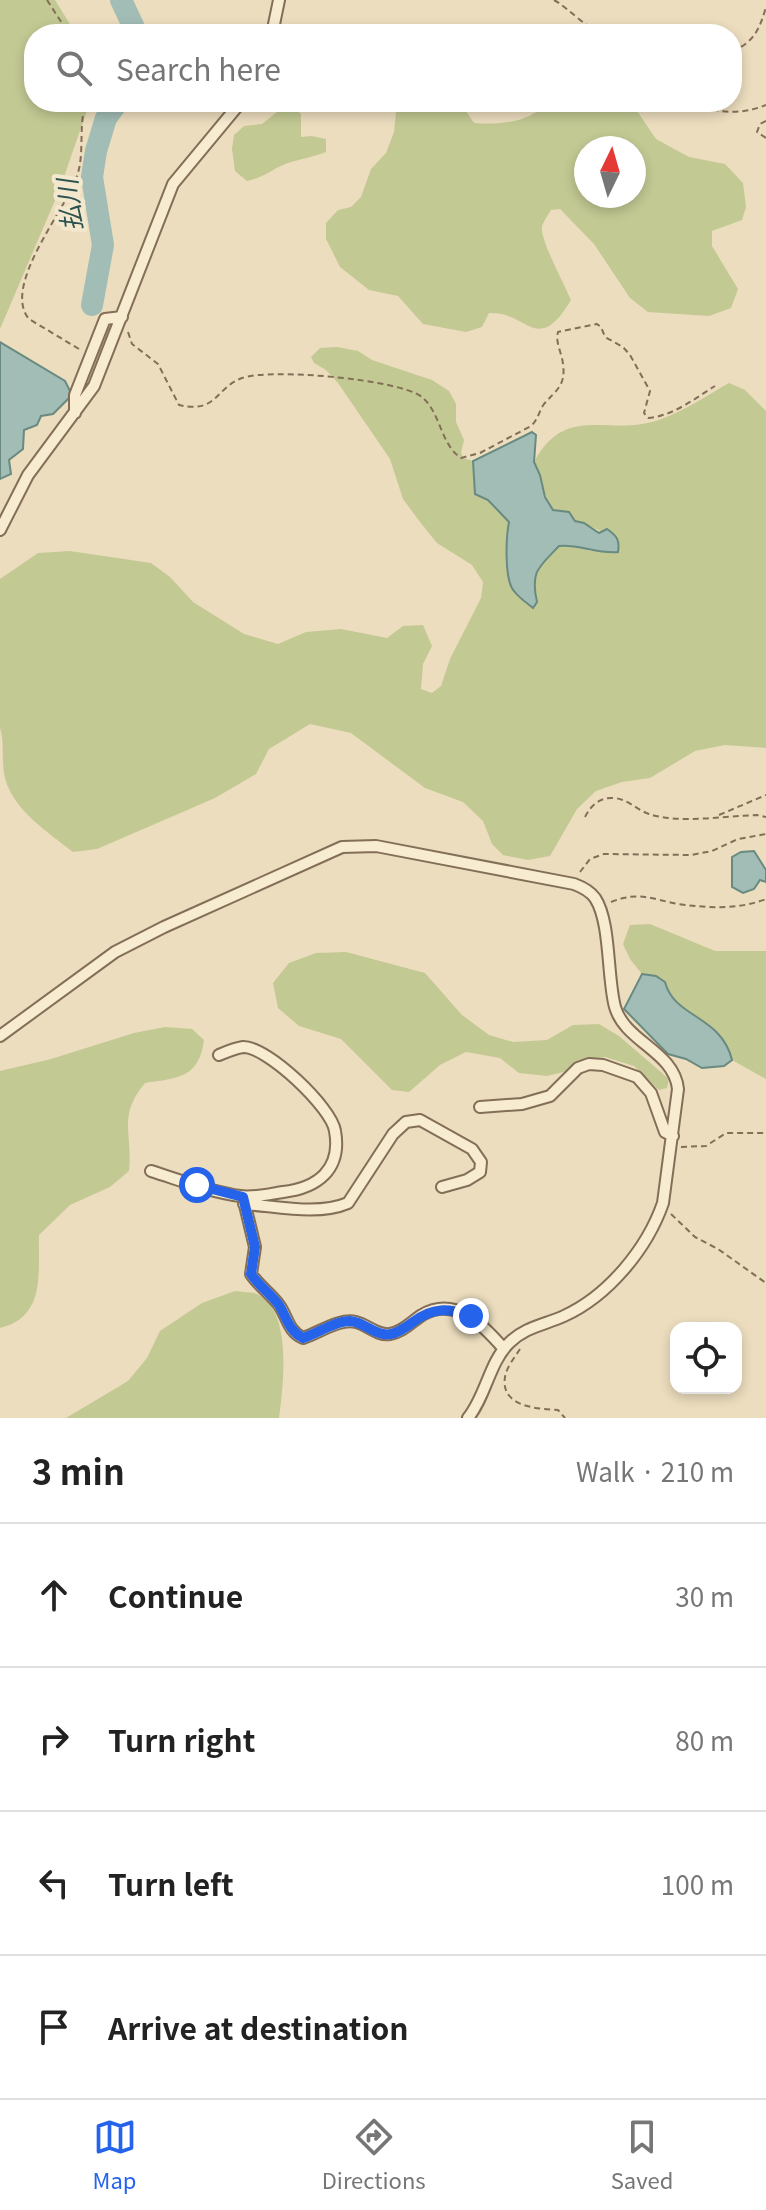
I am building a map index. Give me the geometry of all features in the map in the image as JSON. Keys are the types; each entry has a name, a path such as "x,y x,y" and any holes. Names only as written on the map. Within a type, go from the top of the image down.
{"street":[{"path":"274,24 279,0"},
{"path":"0,530 28,475 94,386 173,184 233,112"},
{"path":"75,413 75,395 105,319 122,317"},
{"path":"0,1036 115,952 342,847 376,846 574,884 591,893 599,907 618,1017 676,1075 678,1089 663,1203 658,1219 607,1289 565,1316 520,1333 504,1349 468,1418"},
{"path":"219,1055 242,1047 273,1059 326,1112 335,1130 334,1160 323,1178 312,1186 244,1200"},
{"path":"480,1107 522,1104 550,1096 578,1068 589,1064 603,1065 637,1077 651,1093 665,1132 672,1142"},
{"path":"151,1171 244,1200 314,1209 337,1208 348,1203 393,1134 406,1122 420,1120 472,1149 481,1162 480,1172 467,1180 442,1187"},
{"path":"244,1200 255,1247 251,1274 279,1305 297,1335 303,1338 342,1322 353,1321 378,1333 390,1334 403,1329 423,1314 439,1309 454,1310 471,1316 504,1349"}],"path":[{"path":"47,0 63,24"},
{"path":"554,0 586,24"},
{"path":"742,47 757,35 766,7"},
{"path":"742,110 766,105"},
{"path":"82,112 78,176 45,231 28,273 23,304 29,319 91,356"},
{"path":"766,121 760,124 757,132 766,138"},
{"path":"122,317 128,322 132,344 158,364 179,405 192,408 212,403 238,379 248,376 270,373 346,378 407,390 421,397 437,419 454,453 461,458 480,453 537,421 544,405 562,384 564,368 556,339 558,332 597,324 605,337 623,347 650,391 644,413 648,418 676,410 715,386"},
{"path":"718,816 766,795"},
{"path":"585,817 591,805 615,798 633,803 646,813 665,817 766,817"},
{"path":"574,884 580,870 590,859 604,854 691,855 712,851 738,839 766,834"},
{"path":"599,907 633,895 682,904 734,908 766,899"},
{"path":"672,1142 696,1149 726,1133 766,1133"},
{"path":"663,1203 695,1237 766,1283"},
{"path":"520,1333 523,1345 505,1375 505,1388 514,1401 534,1408 558,1410 565,1418"}],"green space":[{"path":"0,0 55,0 70,24 24,24 24,112 87,112 59,191 0,329"},
{"path":"277,112 299,112 301,137 326,139 326,152 288,163 247,181 235,171 234,135 244,126 262,124"},
{"path":"396,112 467,112 474,123 483,124 503,123 535,112 638,112 656,139 689,157 725,164 743,183 746,207 742,220 712,231 712,246 738,289 731,308 709,316 648,312 630,298 594,244 560,209 551,210 542,233 571,300 549,326 540,329 502,314 489,313 482,327 466,332 423,324 398,296 369,290 340,267 326,239 326,223 338,210 351,207 361,197 371,169 386,153 394,132"},
{"path":"320,348 358,351 372,360 432,380 449,391 456,404 456,422 464,440 461,453 463,458 473,461 476,494 488,500 509,522 506,538 508,577 537,602 535,583 538,570 559,546 574,545 590,551 618,552 619,543 616,535 575,521 568,512 553,510 534,462 547,443 561,432 576,427 645,424 664,418 729,383 745,390 766,411 766,748 725,745 695,751 650,778 622,782 596,791 577,809 550,856 528,860 503,855 492,844 483,821 463,802 425,788 351,733 310,724 269,749 256,774 215,798 97,849 73,852 33,820 9,790 4,772 0,728 0,579 38,553 70,551 151,563 170,577 193,602 244,634 278,644 306,632 341,629 387,638 403,626 423,625 432,646 423,664 421,689 432,693 441,686 450,659 481,598 483,582 472,565 437,543 420,522 403,499 390,459 338,383 314,363 311,357"},
{"path":"650,924 715,951 766,951 766,1079 732,1060 719,1035 677,1003 656,976 642,974 630,959 623,944 630,925"},
{"path":"346,952 425,973 462,1015 489,1035 513,1042 547,1040 573,1025 599,1024 619,1036 669,1079 667,1088 659,1090 634,1066 605,1057 583,1060 571,1070 547,1076 519,1073 500,1058 466,1052 440,1065 409,1092 392,1090 341,1039 299,1026 278,1008 273,983 289,963 316,953"},
{"path":"165,1027 192,1029 204,1040 197,1062 185,1074 145,1083 136,1095 128,1126 129,1171 110,1187 70,1205 39,1235 38,1278 32,1304 15,1322 0,1328 0,1071"},
{"path":"235,1291 254,1293 267,1301 281,1330 283,1368 279,1418 66,1418 128,1381 147,1358 160,1331 202,1303"}],"water":[{"path":"0,342 65,381 72,395 53,414 41,416 37,425 24,430 23,449 9,460 11,474 0,479"},
{"path":"532,432 536,435 534,462 545,497 553,510 569,512 575,521 599,533 607,529 619,544 618,552 559,546 538,570 535,583 537,602 533,608 518,596 511,585 507,558 509,522 488,500 475,494 473,461"},
{"path":"754,851 766,870 766,882 760,880 754,889 743,893 732,887 732,857 741,852"},
{"path":"642,974 656,976 665,982 678,1003 718,1034 732,1060 724,1066 702,1068 668,1054 624,1009"}],"waterway":[{"name":"払川","path":"121,0 132,24"},
{"name":"払川","path":"92,305 103,245 92,177 96,151 110,112"}],"route":[{"path":"197,1185 243,1197 255,1247 251,1274 279,1305 291,1329 303,1338 342,1322 353,1321 378,1333 390,1334 403,1329 423,1314 439,1309 471,1316"}]}
